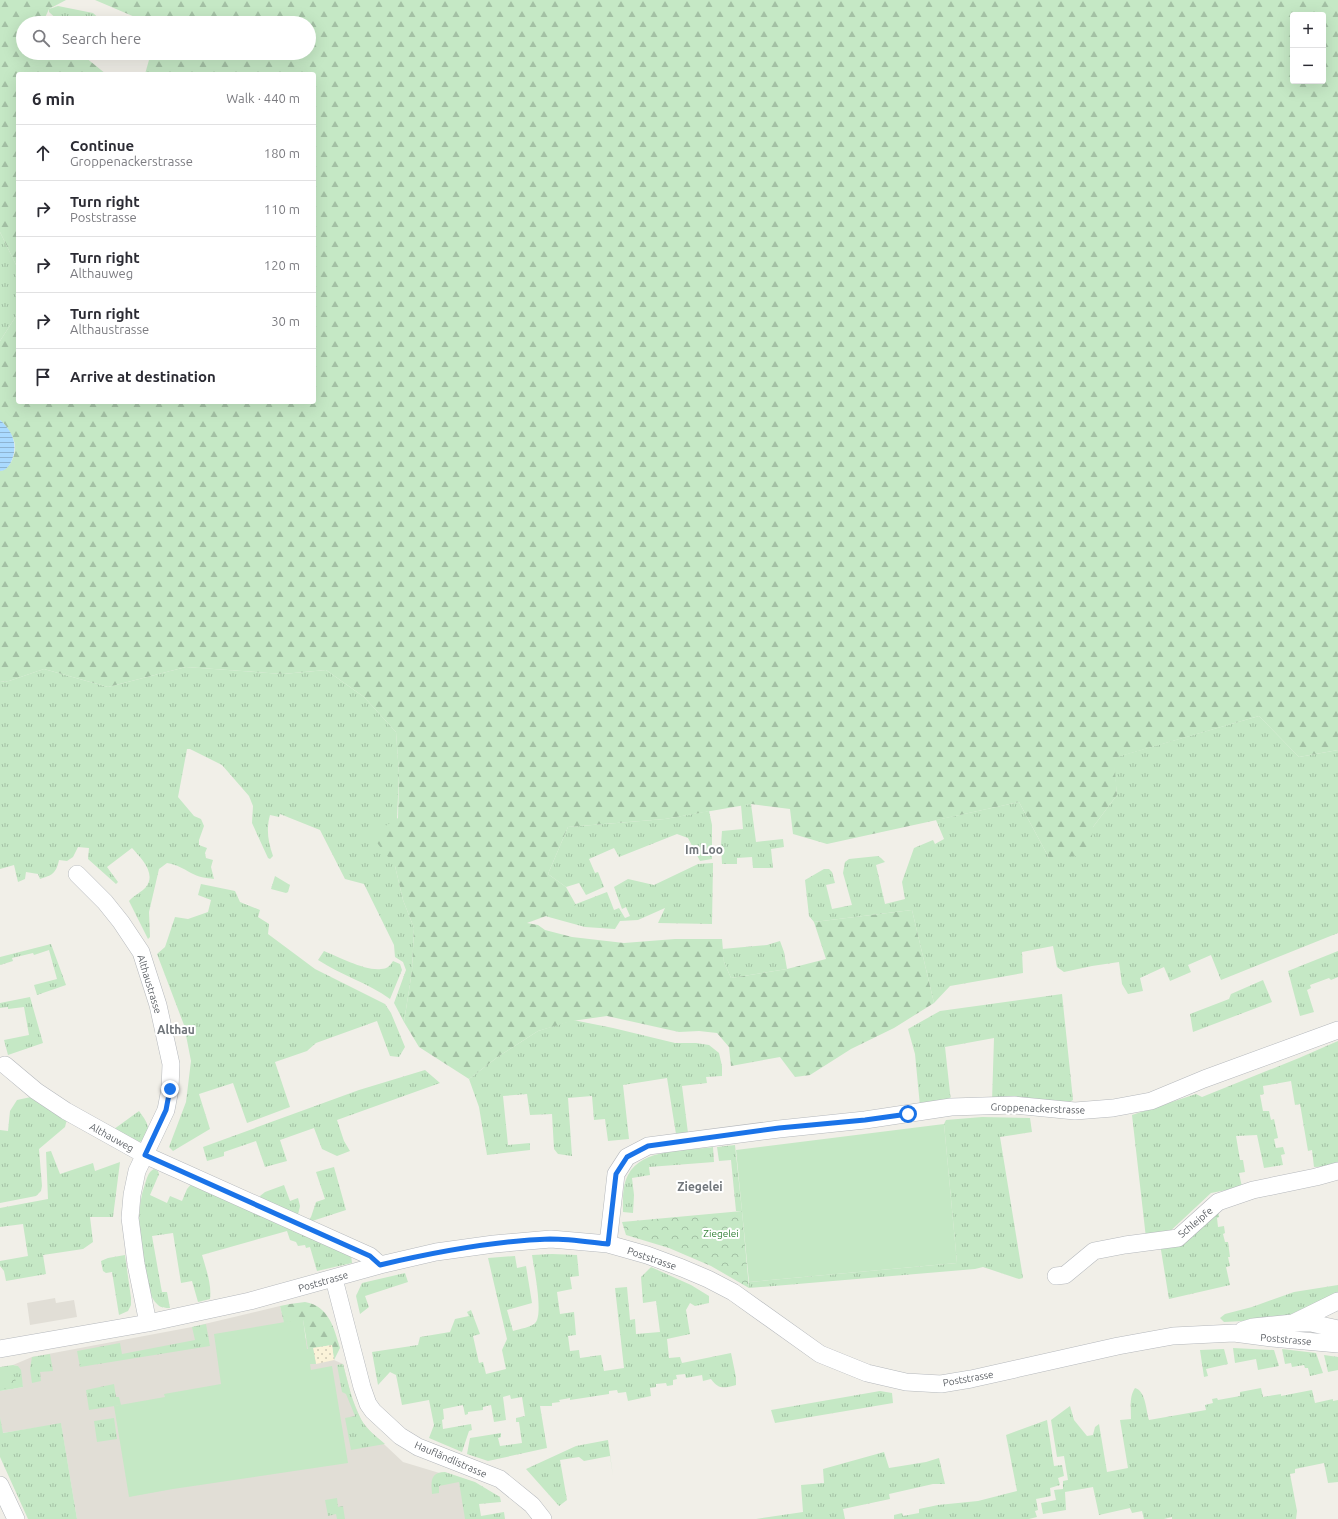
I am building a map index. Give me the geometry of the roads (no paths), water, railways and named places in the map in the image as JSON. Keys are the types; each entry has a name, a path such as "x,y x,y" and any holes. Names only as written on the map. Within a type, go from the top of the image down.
{"street":[{"name":"Althaustrasse","path":"77,874 114,913 141,952 158,1005 171,1064 170,1089 166,1110 137,1171 132,1195 130,1218 136,1264 148,1323"},
{"name":"Groppenackerstrasse","path":"608,1244 616,1174 627,1157 648,1146 779,1128 865,1120 951,1107 1014,1105 1076,1111 1112,1108 1151,1101 1338,1030"},
{"name":"Althauweg","path":"5,1065 36,1091 66,1111 145,1155 370,1256 380,1265"},
{"name":"Schleipfe","path":"1056,1276 1065,1275 1094,1251 1178,1238 1218,1202 1253,1190 1338,1171"},
{"name":"Poststrasse","path":"0,1349 148,1323 250,1301 334,1279 380,1265 436,1252 494,1244 551,1239 608,1244 647,1255 708,1279 734,1292 820,1354 867,1374 906,1382 941,1384 971,1379 1118,1346 1166,1337 1234,1333 1338,1344"},
{"name":"Haufländlistrasse","path":"334,1279 362,1387 368,1404 373,1412 400,1436 418,1447 500,1480 532,1505 543,1519"},
{"name":"Poststrasse","path":"1234,1333 1253,1327 1293,1323 1338,1301"},
{"path":"1293,1323 1311,1323 1338,1329"},
{"path":"0,1485 16,1519"}],"water":[{"path":"0,420 12,435 14,440 14,452 10,464 5,470 0,471"}],"district":[{"name":"Im Loo","path":"704,850"},
{"name":"Althau","path":"176,1030"},
{"name":"Ziegelei","path":"700,1187"}]}
